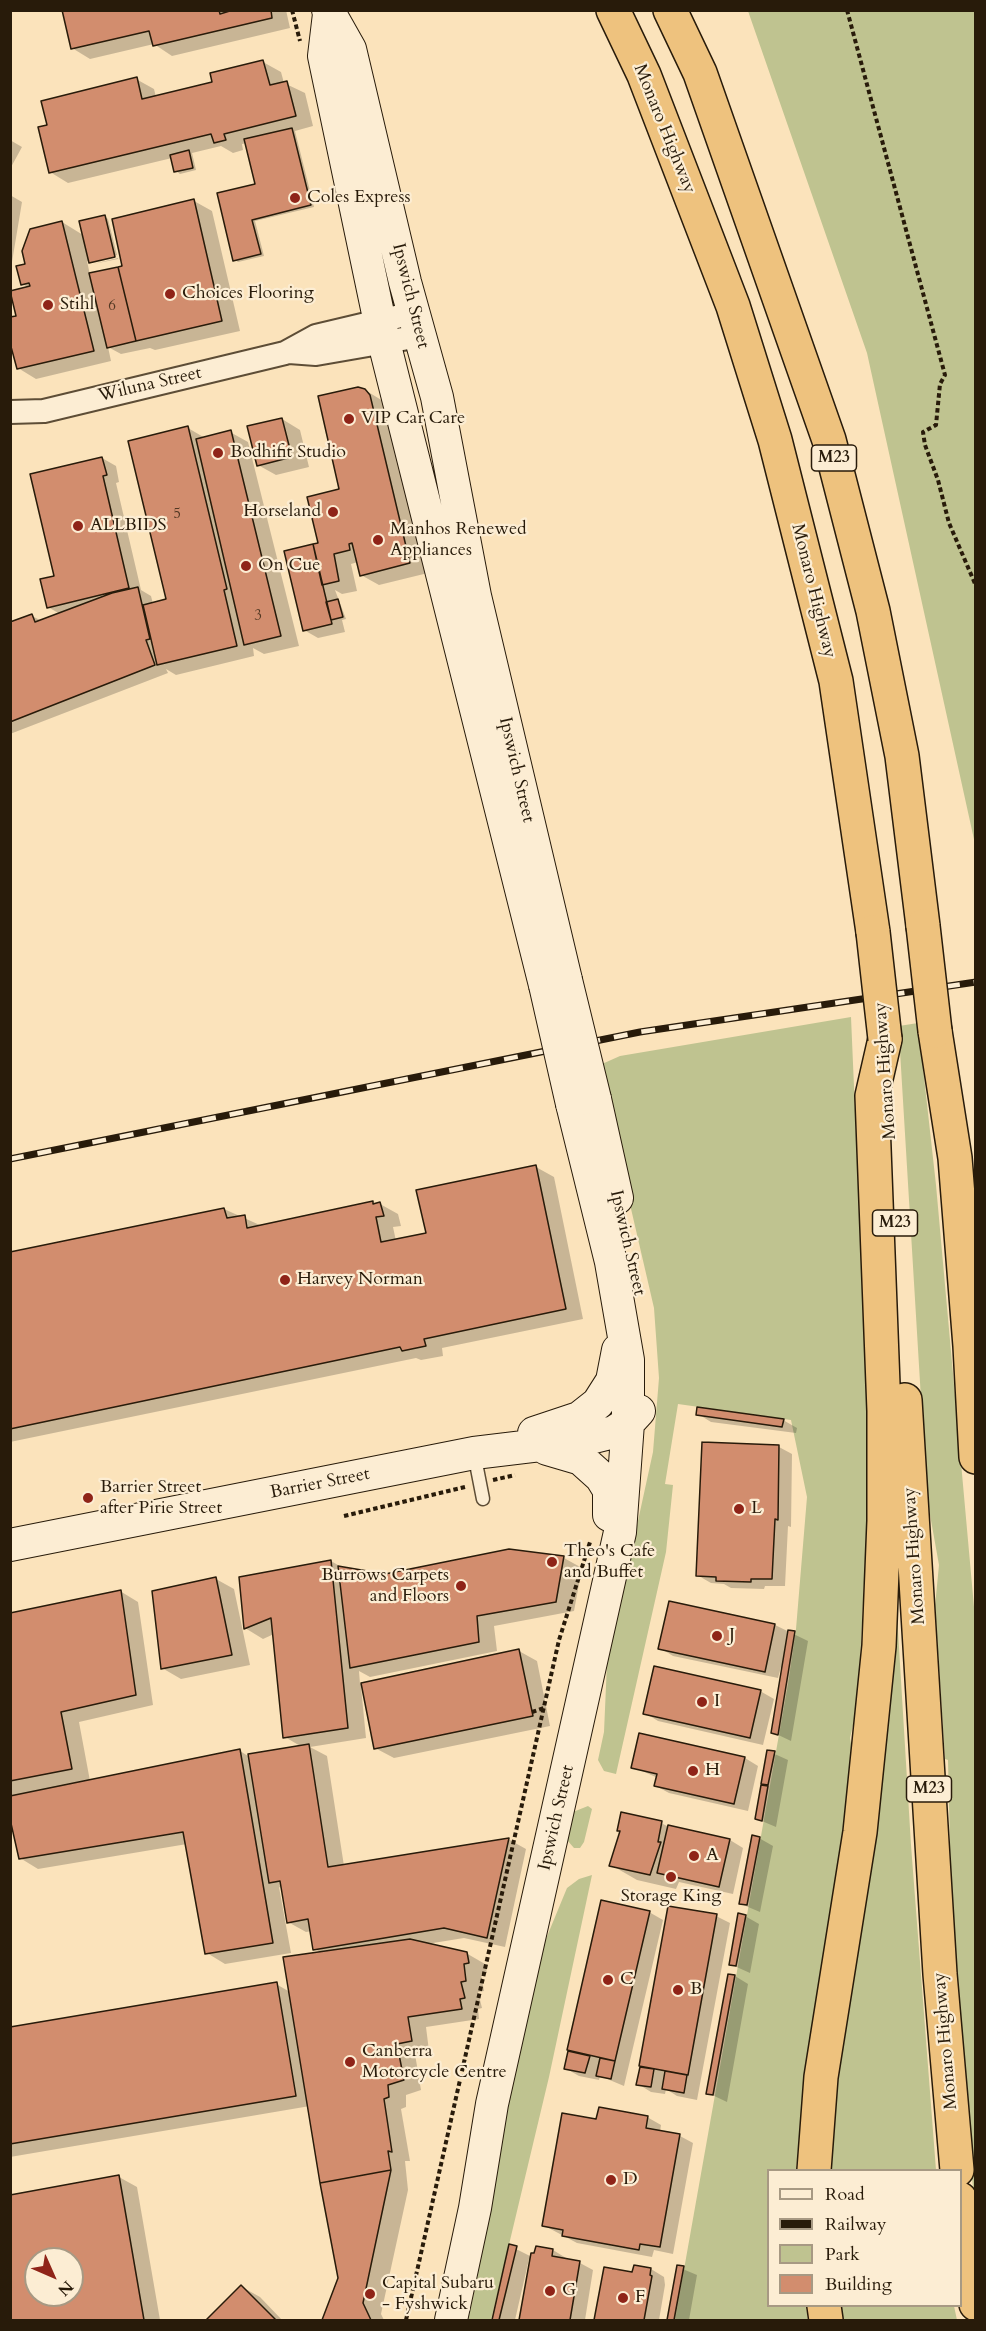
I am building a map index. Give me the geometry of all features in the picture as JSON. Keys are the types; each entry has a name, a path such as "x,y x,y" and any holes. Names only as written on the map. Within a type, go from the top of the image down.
{"highway":[{"name":"Monaro Highway","path":"613,10 644,75 721,274 775,440 836,681 873,932 885,1039 940,1974 957,2169"},
{"name":"M23","path":"670,10 700,73 829,440 873,611 899,745 935,1031 955,1158 973,1351 975,1457"},
{"path":"814,2169 821,2077 860,1832 880,1637 884,1513 884,1411 872,1096 885,1039"},
{"path":"962,2213 975,2304"}],"main road":[{"name":"Ipswich Street","path":"329,12 350,49 416,324 436,397 467,621"},
{"name":"Ipswich Street","path":"329,12 324,56 382,332 467,621 584,1101 639,1291 648,1379 640,1459 620,1532 492,2104 475,2208 451,2320"},
{"name":"Ipswich Street","path":"584,1101 628,1360 628,1423 620,1532"},
{"path":"474,1453 579,1418 598,1403 612,1381 618,1357 617,1295"},
{"path":"628,1423 639,1410 648,1379"},
{"name":"Barrier Street","path":"10,1545 474,1453 531,1460 628,1423"},
{"path":"531,1460 562,1451 581,1459 605,1482 610,1501 607,1524 612,1573"},
{"name":"Ipswich Street","path":"430,2320 455,2214 492,2104"}],"street":[{"name":"Wiluna Street","path":"10,412 44,411 289,352 316,354 382,332 416,324"}],"lane":[{"path":"474,1453 483,1498"}],"path":[{"path":"847,10 945,375 940,384 936,424 923,432 925,445 938,480 949,523 975,586"},
{"path":"344,1516 480,1483 531,1460"},
{"path":"406,2320 559,1640 590,1541"},
{"path":"532,1712 544,1708"}],"green space":[{"path":"748,11 975,11 975,844 867,353"},
{"path":"851,1017 867,1390 868,1500 858,1704 850,1738 854,1760 831,1929 806,2066 796,2169 767,2169 767,2307 806,2307 808,2320 675,2320 788,1684 796,1629 807,1497 791,1420 678,1404 665,1484 673,1485 666,1552 616,1774 604,1771 598,1760 604,1732 607,1663 653,1452 659,1378 654,1308 610,1118 602,1064 620,1056"},
{"path":"918,1023 936,1185 975,1618 975,2205 967,2132 951,1894 948,1760 945,1759 935,1606 939,1565 927,1498 900,1051 899,1026"},
{"path":"896,1598 911,1845 936,2169 826,2169"},
{"path":"588,1806 592,1809 584,1842 580,1848 574,1848 567,1840 573,1812"},
{"path":"592,1875 549,2077 491,2320 468,2320 478,2274 479,2238 541,1951 567,1888 579,1879"},
{"path":"834,2307 954,2307 957,2320 837,2320"}],"building":[{"path":"62,10 219,10 220,14 233,10 271,10 272,18 153,46 149,31 71,49"},
{"path":"263,60 270,85 287,81 296,116 224,134 226,140 214,143 211,134 49,173 38,127 47,125 41,101 137,77 142,99 212,82 210,73"},
{"path":"292,128 311,205 252,220 261,254 233,261 217,193 255,184 244,139"},
{"path":"189,150 193,168 174,172 170,155"},
{"name":"Choices Flooring","path":"194,199 222,321 136,341 118,267 122,266 112,219"},
{"path":"105,215 115,257 89,263 79,221"},
{"name":"Stihl","path":"62,221 94,351 17,369 10,343 10,317 16,316 10,291 30,286 29,283 21,285 16,266 25,264 22,251 30,229"},
{"path":"118,267 136,341 107,348 89,273"},
{"path":"358,387 365,389 370,395 410,563 360,576 352,543 349,544 350,550 334,554 339,581 322,585 313,544 318,543 307,497 339,489 318,396"},
{"path":"282,418 292,457 257,466 247,426"},
{"path":"188,426 227,589 224,590 237,646 157,665 143,605 166,599 128,441"},
{"path":"231,430 281,636 244,645 196,439"},
{"name":"ALLBIDS","path":"102,457 107,475 103,476 129,588 47,608 40,579 54,576 30,474"},
{"path":"313,544 332,624 303,631 284,551"},
{"path":"138,587 150,639 146,640 155,665 10,722 10,622 32,614 35,622 112,593"},
{"path":"338,599 343,617 331,620 326,602"},
{"name":"Harvey Norman","path":"536,1165 566,1309 424,1339 426,1346 402,1351 400,1347 10,1429 10,1252 224,1208 227,1218 245,1215 247,1228 373,1201 373,1204 380,1202 384,1216 376,1217 381,1242 426,1233 416,1190"},
{"path":"697,1407 784,1419 782,1427 696,1415"},
{"name":"L","path":"702,1442 779,1445 778,1520 775,1519 772,1579 751,1579 751,1582 716,1581 716,1577 696,1576"},
{"path":"509,1549 564,1556 556,1602 477,1616 479,1642 350,1668 338,1566 385,1574"},
{"path":"331,1560 348,1728 283,1738 271,1618 244,1629 239,1577"},
{"path":"216,1577 232,1655 161,1669 152,1591"},
{"path":"121,1590 136,1695 61,1712 72,1769 10,1781 10,1613"},
{"name":"J","path":"669,1601 775,1624 765,1672 658,1649"},
{"path":"788,1630 795,1631 778,1735 771,1733"},
{"path":"519,1649 533,1716 374,1749 361,1683"},
{"name":"I","path":"654,1666 761,1690 750,1738 643,1714"},
{"name":"H","path":"639,1733 745,1757 734,1804 654,1786 657,1774 631,1768"},
{"path":"309,1744 328,1867 509,1838 487,1938 444,1928 313,1950 308,1919 287,1923 280,1881 269,1883 248,1754"},
{"path":"240,1749 273,1943 205,1954 183,1832 19,1859 10,1819 10,1796"},
{"path":"767,1750 775,1751 768,1785 761,1784"},
{"path":"761,1785 768,1786 762,1821 755,1819"},
{"path":"621,1812 662,1821 658,1842 661,1842 650,1875 609,1866 620,1831 617,1831"},
{"name":"A","path":"668,1825 730,1839 719,1887 657,1873"},
{"path":"752,1835 760,1837 747,1905 739,1904"},
{"name":"C","path":"601,1900 650,1911 615,2061 567,2050"},
{"name":"B","path":"668,1906 717,1914 688,2075 639,2066"},
{"path":"738,1913 746,1915 736,1966 729,1965"},
{"name":"Canberra Motorcycle Centre","path":"410,1939 467,1952 469,1963 464,1964 466,1981 461,1982 465,1998 460,1999 462,2009 408,2017 412,2041 397,2044 404,2080 388,2085 389,2097 384,2099 392,2152 388,2151 391,2170 320,2183 283,1957"},
{"path":"728,1974 735,1975 713,2095 706,2094"},
{"path":"277,1982 296,2096 10,2144 10,2027"},
{"path":"568,2051 590,2056 585,2073 564,2069"},
{"path":"600,2058 615,2061 611,2079 596,2076"},
{"path":"640,2067 654,2069 651,2087 636,2085"},
{"path":"665,2071 687,2075 684,2093 662,2089"},
{"name":"D","path":"599,2107 648,2116 646,2128 680,2134 660,2247 640,2244 639,2250 562,2236 563,2230 542,2226 562,2113 596,2119"},
{"path":"391,2170 363,2303 371,2320 322,2320 338,2278 320,2183"},
{"path":"119,2175 144,2320 10,2320 10,2195"},
{"path":"509,2244 517,2246 499,2320 492,2320"},
{"name":"G","path":"536,2246 553,2249 552,2256 580,2261 570,2320 519,2320 531,2253 534,2253"},
{"name":"F","path":"634,2265 651,2268 650,2275 652,2276 644,2320 594,2320 604,2267 632,2272"},
{"path":"677,2265 684,2266 674,2320 667,2320"},
{"path":"241,2285 276,2320 206,2320"}],"railway":[{"path":"10,1159 640,1032 976,982"}],"place":[{"name":"Coles Express","path":"295,198"},
{"name":"Choices Flooring","path":"170,294"},
{"name":"Stihl","path":"48,305"},
{"name":"VIP Car Care","path":"349,419"},
{"name":"Bodhifit Studio","path":"218,453"},
{"name":"Horseland","path":"333,512"},
{"name":"ALLBIDS","path":"78,526"},
{"name":"Manhos Renewed Appliances","path":"378,540"},
{"name":"On Cue","path":"246,566"},
{"name":"Harvey Norman","path":"285,1280"},
{"name":"Barrier Street after Pirie Street","path":"88,1498"},
{"name":"L","path":"739,1509"},
{"name":"Theo's Cafe and Buffet","path":"552,1562"},
{"name":"Burrows Carpets and Floors","path":"461,1586"},
{"name":"J","path":"717,1636"},
{"name":"I","path":"702,1702"},
{"name":"H","path":"693,1771"},
{"name":"A","path":"694,1856"},
{"name":"Storage King","path":"671,1877"},
{"name":"C","path":"608,1980"},
{"name":"B","path":"678,1990"},
{"name":"Canberra Motorcycle Centre","path":"350,2062"},
{"name":"D","path":"611,2180"},
{"name":"G","path":"550,2291"},
{"name":"Capital Subaru - Fyshwick","path":"370,2294"},
{"name":"F","path":"623,2298"}]}
